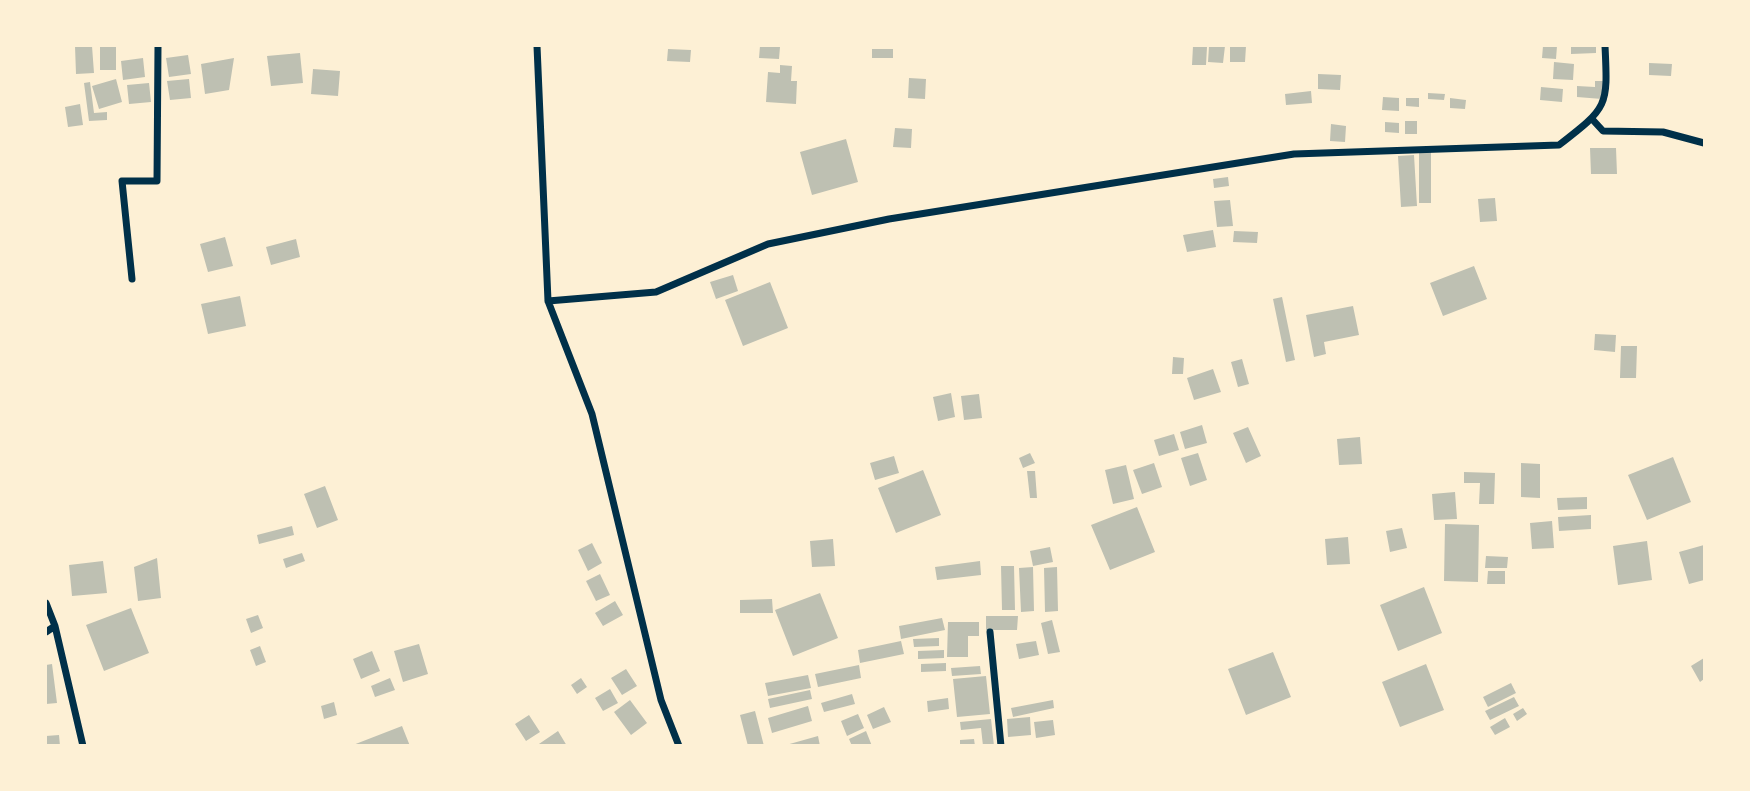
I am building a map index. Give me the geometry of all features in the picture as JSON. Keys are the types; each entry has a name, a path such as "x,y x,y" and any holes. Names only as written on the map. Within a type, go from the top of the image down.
{"street":[{"path":"132,279 122,181 157,181 158,46"},
{"path":"537,46 548,301 592,414 661,700 679,746"},
{"path":"548,301 656,292 768,244 889,219 1294,154 1559,145 1592,119 1607,96 1605,46"},
{"path":"1592,119 1603,131 1663,132 1704,143"},
{"path":"46,603 55,626 83,746"},
{"path":"46,632 55,626"},
{"path":"990,632 1001,746"}],"building":[{"path":"75,46 92,46 94,73 76,74"},
{"path":"100,46 116,46 116,70 100,70"},
{"path":"760,46 780,47 779,59 759,58"},
{"path":"1193,46 1207,47 1206,65 1192,65"},
{"path":"1209,46 1225,46 1223,63 1208,62"},
{"path":"1230,46 1246,46 1245,62 1230,62"},
{"path":"1543,46 1557,46 1556,59 1542,58"},
{"path":"1571,46 1596,46 1596,53 1571,54"},
{"path":"668,49 691,50 690,62 667,61"},
{"path":"872,49 893,49 893,58 872,58"},
{"path":"300,53 303,83 271,86 267,56"},
{"path":"188,55 191,74 169,77 166,58"},
{"path":"143,58 145,77 123,80 121,61"},
{"path":"234,58 229,90 205,94 201,64"},
{"path":"1554,62 1574,64 1573,80 1553,79"},
{"path":"1649,63 1672,64 1671,76 1649,75"},
{"path":"780,65 792,66 791,81 797,81 796,104 766,102 768,72 780,73"},
{"path":"313,69 340,71 338,96 311,94"},
{"path":"1318,74 1341,75 1340,90 1318,89"},
{"path":"909,78 926,79 925,99 908,98"},
{"path":"116,79 122,102 99,109 92,86"},
{"path":"189,79 191,98 170,100 167,81"},
{"path":"1595,81 1603,81 1602,99 1577,97 1577,86 1595,87"},
{"path":"90,82 94,113 107,112 107,120 89,121 84,83"},
{"path":"149,83 151,102 129,104 127,85"},
{"path":"1541,87 1563,89 1562,102 1540,100"},
{"path":"1311,91 1312,103 1286,105 1285,94"},
{"path":"1428,93 1445,94 1444,100 1428,99"},
{"path":"1383,97 1399,98 1399,111 1382,110"},
{"path":"1406,98 1419,98 1419,107 1406,106"},
{"path":"1450,98 1466,100 1465,109 1450,108"},
{"path":"80,104 83,125 68,127 65,107"},
{"path":"1405,121 1417,121 1417,134 1405,134"},
{"path":"1385,122 1399,123 1399,133 1385,132"},
{"path":"1331,124 1346,126 1345,142 1330,141"},
{"path":"895,128 912,129 911,148 893,147"},
{"path":"846,139 858,182 812,195 800,152"},
{"path":"1590,148 1616,148 1617,174 1591,174"},
{"path":"1419,152 1431,152 1431,203 1419,203"},
{"path":"1414,155 1417,206 1401,207 1398,156"},
{"path":"1228,177 1229,186 1214,188 1213,179"},
{"path":"1495,198 1497,221 1480,222 1478,199"},
{"path":"1230,200 1233,226 1217,227 1214,201"},
{"path":"1213,230 1216,247 1187,252 1183,235"},
{"path":"1234,231 1258,232 1257,243 1233,242"},
{"path":"225,237 233,266 208,272 200,244"},
{"path":"296,239 300,257 271,265 266,247"},
{"path":"1474,266 1487,299 1443,316 1430,283"},
{"path":"733,275 738,291 716,299 710,282"},
{"path":"770,282 788,328 743,346 725,300"},
{"path":"240,296 246,326 208,334 201,304"},
{"path":"1282,297 1295,360 1286,362 1273,299"},
{"path":"1353,306 1359,335 1324,342 1326,354 1314,357 1306,315"},
{"path":"1595,334 1616,335 1615,352 1594,350"},
{"path":"1621,346 1637,346 1636,378 1620,378"},
{"path":"1173,357 1184,358 1183,374 1172,374"},
{"path":"1242,359 1249,384 1238,387 1231,362"},
{"path":"1213,369 1221,392 1194,400 1187,378"},
{"path":"951,393 955,417 938,421 933,397"},
{"path":"979,394 982,418 964,420 961,396"},
{"path":"1202,425 1207,443 1185,449 1180,432"},
{"path":"1248,427 1261,456 1246,463 1233,433"},
{"path":"1174,434 1179,450 1159,456 1154,440"},
{"path":"1360,437 1362,464 1339,465 1337,439"},
{"path":"1030,453 1035,463 1023,468 1019,458"},
{"path":"1198,453 1207,480 1190,486 1181,458"},
{"path":"894,456 899,473 875,480 870,463"},
{"path":"1673,457 1691,502 1647,520 1628,475"},
{"path":"1154,463 1162,487 1142,494 1133,470"},
{"path":"1521,463 1540,464 1540,498 1521,497"},
{"path":"1126,465 1134,499 1113,504 1105,470"},
{"path":"923,470 941,515 896,533 878,488"},
{"path":"1027,471 1035,471 1037,498 1030,498"},
{"path":"1464,472 1495,473 1494,504 1479,504 1480,483 1464,483"},
{"path":"325,486 338,520 317,528 304,494"},
{"path":"1455,492 1457,519 1434,520 1432,494"},
{"path":"1587,497 1587,509 1558,510 1557,498"},
{"path":"1137,507 1155,552 1110,570 1091,525"},
{"path":"1591,515 1591,529 1559,531 1558,517"},
{"path":"1552,521 1554,548 1532,549 1530,523"},
{"path":"1445,524 1479,525 1478,582 1444,581"},
{"path":"292,526 294,535 259,544 257,535"},
{"path":"1402,528 1407,548 1390,552 1386,531"},
{"path":"1348,537 1350,564 1327,565 1325,539"},
{"path":"833,539 835,566 812,567 810,541"},
{"path":"1647,541 1652,580 1618,585 1613,546"},
{"path":"592,543 602,563 588,571 578,550"},
{"path":"1704,545 1704,580 1689,584 1679,552"},
{"path":"1050,547 1053,562 1033,566 1030,551"},
{"path":"302,553 305,561 286,568 283,559"},
{"path":"1486,556 1508,557 1507,568 1485,568"},
{"path":"157,558 161,598 138,601 134,567"},
{"path":"103,561 107,593 72,596 69,565"},
{"path":"980,561 981,575 937,580 935,567"},
{"path":"1001,566 1014,566 1015,610 1002,610"},
{"path":"1033,567 1034,611 1021,612 1019,568"},
{"path":"1057,567 1058,611 1045,612 1044,568"},
{"path":"1488,571 1505,571 1505,584 1487,584"},
{"path":"600,574 610,595 596,601 586,581"},
{"path":"1424,587 1442,633 1398,651 1380,605"},
{"path":"820,593 838,638 793,656 775,610"},
{"path":"772,599 773,613 740,613 740,600"},
{"path":"615,601 623,615 603,626 595,613"},
{"path":"131,608 149,653 104,671 86,625"},
{"path":"258,615 263,628 251,633 246,619"},
{"path":"986,616 1018,616 1017,630 986,630"},
{"path":"942,618 945,630 901,639 899,626"},
{"path":"1052,620 1060,652 1048,654 1041,623"},
{"path":"948,622 979,622 979,636 968,636 968,657 947,657"},
{"path":"939,638 939,646 914,647 913,639"},
{"path":"901,641 904,654 860,663 858,650"},
{"path":"1036,641 1039,655 1019,659 1016,644"},
{"path":"419,644 428,674 403,682 394,651"},
{"path":"260,646 266,662 256,666 250,650"},
{"path":"944,650 944,658 918,659 918,651"},
{"path":"372,651 380,671 361,679 353,659"},
{"path":"1273,652 1291,697 1246,715 1228,669"},
{"path":"1704,658 1704,679 1700,682 1691,666"},
{"path":"946,663 946,671 921,672 921,664"},
{"path":"52,664 57,703 46,704 46,665"},
{"path":"1426,664 1444,710 1400,727 1382,682"},
{"path":"859,665 861,678 818,687 815,674"},
{"path":"980,666 981,674 952,676 951,668"},
{"path":"626,669 637,686 622,695 611,678"},
{"path":"808,675 811,688 768,696 765,683"},
{"path":"986,676 990,714 957,717 953,679"},
{"path":"390,678 395,690 375,697 371,686"},
{"path":"581,678 587,687 577,694 571,685"},
{"path":"1511,683 1516,693 1488,707 1483,697"},
{"path":"610,689 618,703 603,711 595,698"},
{"path":"810,690 812,699 770,708 768,699"},
{"path":"852,694 855,704 824,712 821,703"},
{"path":"1514,697 1519,706 1490,720 1485,711"},
{"path":"948,698 949,709 928,712 927,701"},
{"path":"630,700 647,723 631,735 614,712"},
{"path":"1053,700 1054,708 1013,717 1011,708"},
{"path":"334,702 337,715 324,719 321,706"},
{"path":"808,706 812,721 772,733 768,718"},
{"path":"884,707 891,722 873,729 867,715"},
{"path":"1523,708 1527,714 1517,721 1513,714"},
{"path":"755,711 764,746 748,746 740,715"},
{"path":"858,714 864,728 847,736 841,721"},
{"path":"529,715 540,732 526,741 515,724"},
{"path":"1030,717 1031,735 1008,737 1007,719"},
{"path":"1505,718 1510,727 1495,735 1490,727"},
{"path":"991,719 994,746 983,746 981,728 961,730 960,722"},
{"path":"1053,720 1055,735 1036,738 1034,722"},
{"path":"402,726 410,746 353,746 353,745"},
{"path":"558,731 567,746 536,746"},
{"path":"866,731 872,746 852,746 849,739"},
{"path":"59,735 60,746 46,746 46,736"},
{"path":"818,736 820,746 786,746 786,745"},
{"path":"974,739 975,746 960,746 960,740"}]}
